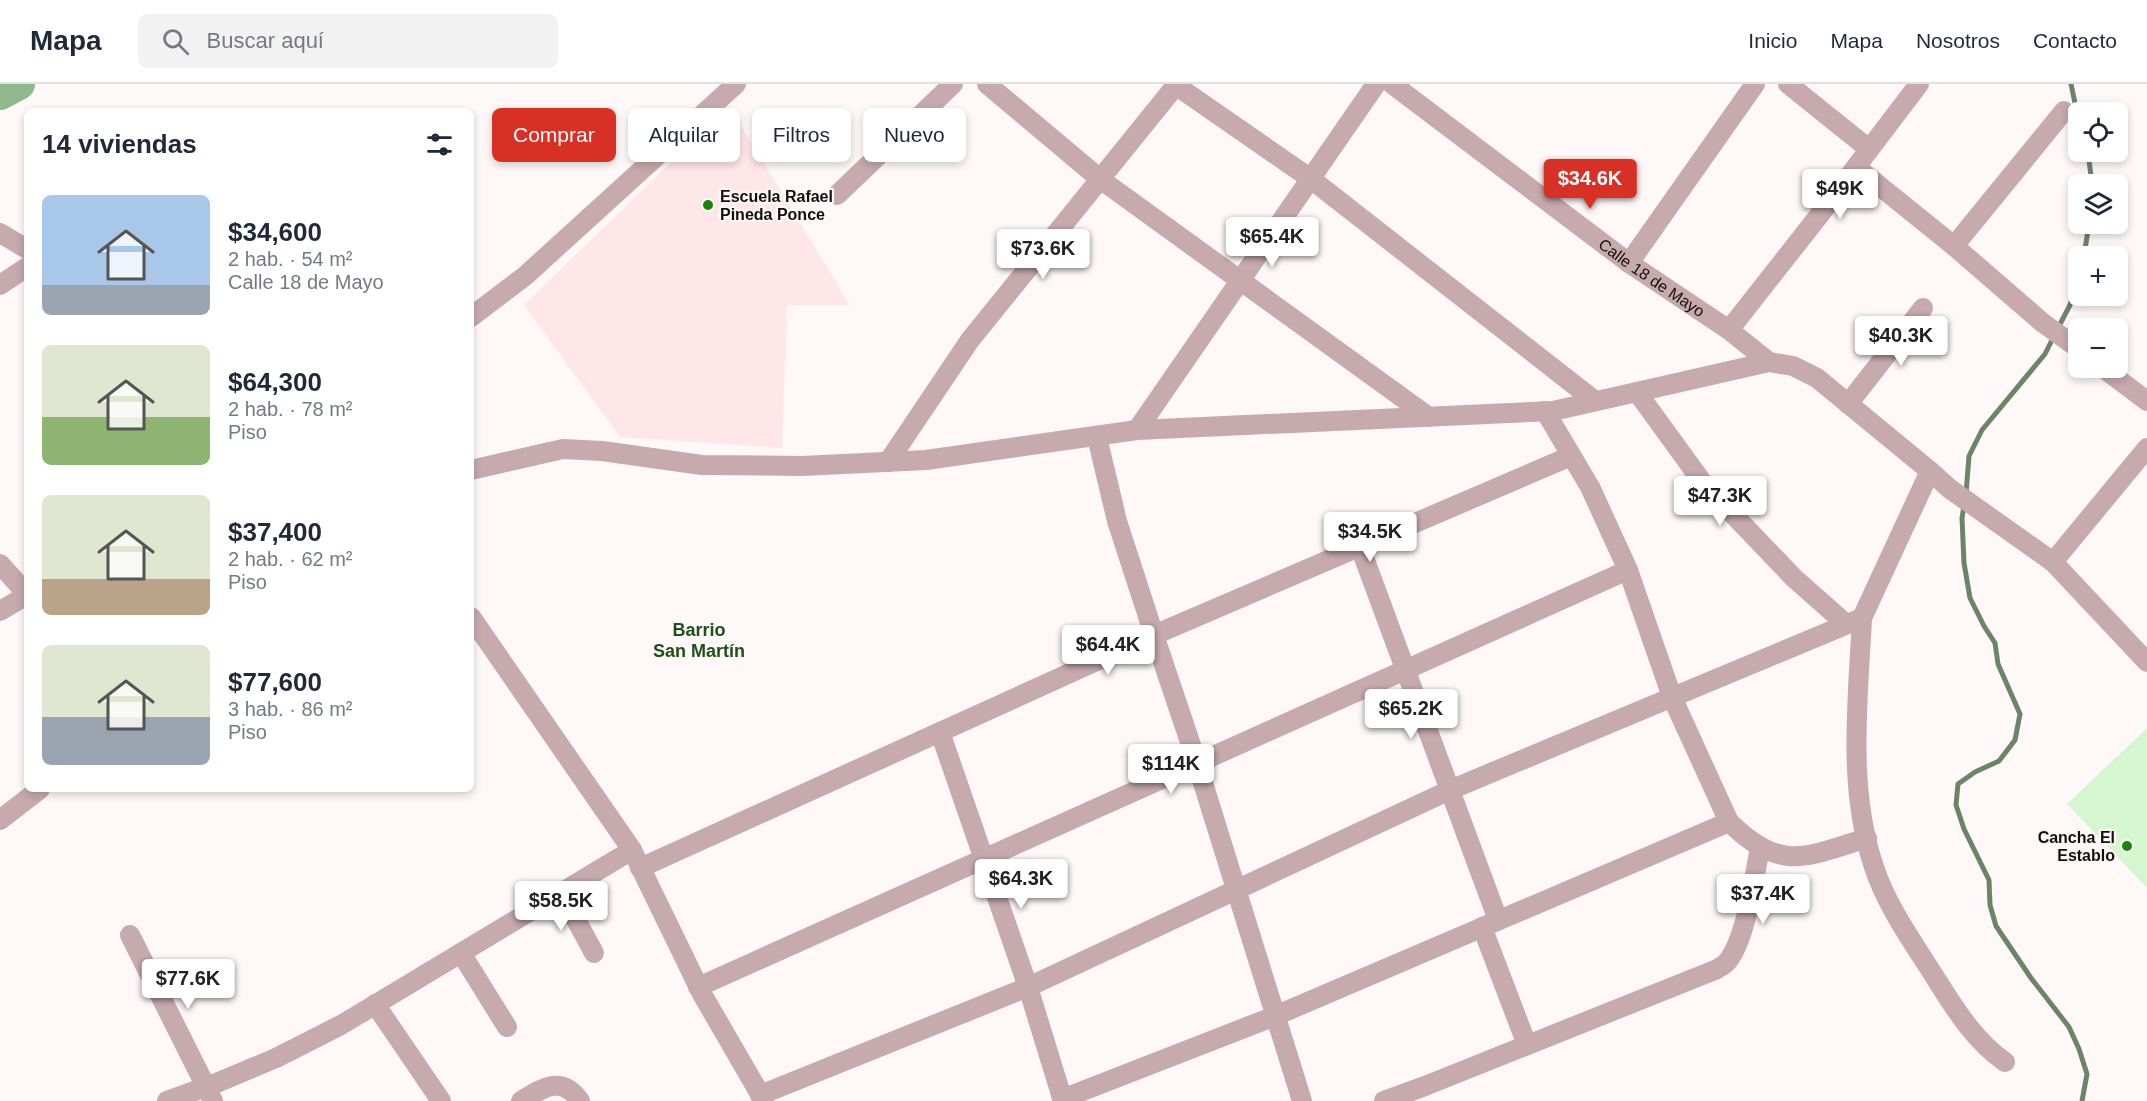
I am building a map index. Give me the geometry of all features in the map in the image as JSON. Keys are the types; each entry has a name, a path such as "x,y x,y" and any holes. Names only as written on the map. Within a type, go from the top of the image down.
{"street":[{"path":"474,315 525,276 736,84"},
{"path":"837,195 952,84"},
{"path":"987,84 1100,179 1429,417"},
{"path":"888,462 970,340 1176,84 1311,179 1595,401"},
{"path":"1137,430 1376,84"},
{"name":"Calle 18 de Mayo","path":"1392,84 1629,263 1729,330 1769,362"},
{"path":"1629,263 1755,84"},
{"path":"1788,84 1869,149"},
{"path":"1729,330 1919,84"},
{"path":"1954,246 2064,111"},
{"path":"1856,167 2068,342"},
{"path":"0,233 24,247"},
{"path":"0,285 24,269"},
{"path":"1848,404 1923,308"},
{"path":"474,469 563,449 602,451 702,465 802,466 926,460 1137,430 1545,411 1769,362 1793,366 1817,378 1950,489 2053,562 2144,652"},
{"path":"2116,378 2147,401"},
{"path":"1637,392 1703,483 1794,578 1854,621"},
{"path":"1545,411 1590,487 1628,570 1671,697 1729,822 1760,848 1779,856 1798,857 1818,854 1867,838"},
{"path":"1097,437 1117,521 1197,763 1302,1101"},
{"path":"2053,562 2147,448"},
{"path":"167,1101 209,1094 341,1025 561,892 940,732 1154,635 1571,456"},
{"path":"1930,471 1854,621 1860,812 1874,868 1895,913 1959,1016 1989,1051 2005,1062"},
{"path":"1360,547 1450,790 1527,1045"},
{"path":"0,564 24,592"},
{"path":"698,987 1628,570"},
{"path":"0,611 24,597"},
{"path":"474,621 636,859 698,987 762,1098 1028,987 1450,790 1854,621"},
{"path":"940,732 1028,987 1062,1100 1275,1016 1729,822"},
{"path":"4,810 35,792"},
{"path":"1384,1101 1715,970 1726,963 1734,951 1742,930 1760,848"},
{"path":"561,892 594,953"},
{"path":"130,935 209,1094"},
{"path":"461,953 507,1027"},
{"path":"375,1004 441,1101"},
{"path":"521,1101 539,1090 563,1085 580,1101"}],"shaded area":[{"name":"Escuela Rafael Pineda Ponce","path":"740,124 752,144 752,162 763,162 850,305 787,305 782,448 620,437 524,305 671,162 740,162"}],"green space":[{"name":"Cancha El Establo","path":"2147,728 2147,888 2067,804"}],"waterway":[{"path":"0,94 19,84"},
{"path":"2071,84 2075,102"},
{"path":"2089,162 2091,174"},
{"path":"2086,246 2087,234"},
{"path":"2058,328 2069,306"},
{"path":"1966,494 1969,456 1982,430 2045,354 2054,336"},
{"path":"1964,506 1962,518 1964,563 1970,598 1995,643 1998,664 2020,714 2015,740 1999,761 1975,772 1958,784 1956,805 1964,829 1989,880 1990,905 1996,926 2031,978 2069,1027 2079,1049 2087,1074 2082,1101"}],"place":[{"name":"Escuela Rafael Pineda Ponce","path":"708,205"},
{"name":"Cancha El Establo","path":"2127,846"}],"district":[{"name":"Barrio San Martín","path":"699,640"}]}
